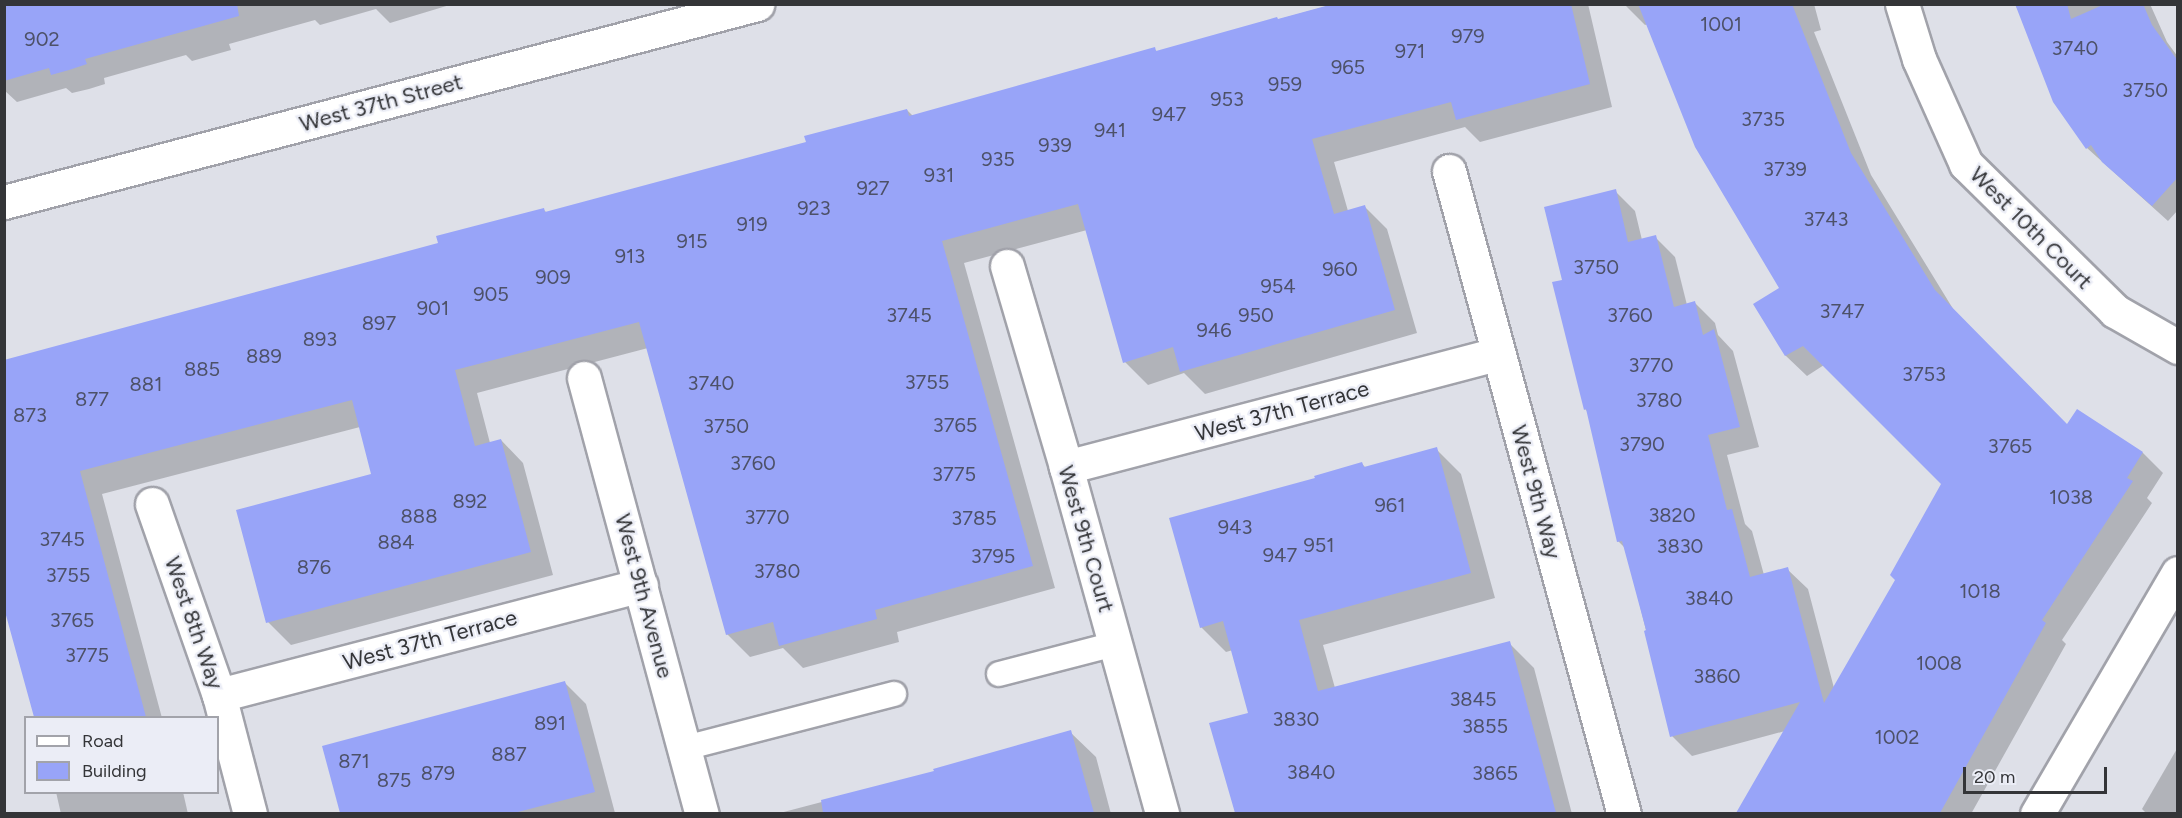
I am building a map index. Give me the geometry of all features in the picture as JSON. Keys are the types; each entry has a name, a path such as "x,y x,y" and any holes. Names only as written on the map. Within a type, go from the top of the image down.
{"street":[{"name":"West 37th Street","path":"4,202 757,4"},
{"name":"West 10th Court","path":"1902,4 1919,59 1965,165 2115,311 2178,347"},
{"name":"West 9th Way","path":"1449,171 1624,813"},
{"name":"West 9th Court","path":"1007,266 1066,467 1162,813"},
{"name":"West 37th Terrace","path":"1066,467 1498,354"},
{"name":"West 9th Avenue","path":"584,378 702,813"},
{"name":"West 8th Way","path":"152,504 219,695 250,813"},
{"path":"2037,813 2178,573"},
{"name":"West 37th Terrace","path":"219,695 641,585"}],"lane":[{"path":"999,674 1115,644"},
{"path":"685,748 894,694"}],"building":[{"path":"4,4 237,4 239,16 85,59 87,64 51,75 49,68 4,81"},
{"path":"1333,4 1571,4 1590,84 1456,120 1451,102 1312,139 1334,214 1365,205 1395,310 1180,372 1173,347 1123,363 1078,204 942,241 1033,566 875,610 877,619 779,646 773,622 726,635 639,322 455,370 475,446 501,439 531,552 266,623 236,510 371,474 352,400 80,471 146,716 34,716 4,608 4,360 438,243 436,236 544,208 545,212 806,142 804,136 907,109 909,116 1155,47 1156,51 1277,17 1278,19"},
{"path":"1638,4 1792,4 1851,153 1935,290 2067,424 2077,409 2143,452 2127,478 2133,481 2042,620 2046,623 1940,813 1736,813 1800,702 1670,737 1644,631 1646,630 1622,541 1617,542 1586,409 1584,410 1552,282 1562,280 1544,207 1616,189 1628,242 1656,235 1674,307 1695,301 1703,335 1714,329 1740,427 1708,435 1727,510 1732,509 1750,577 1788,567 1824,703 1895,580 1890,575 1941,484 1803,346 1785,356 1753,304 1779,288 1695,147"},
{"path":"2015,4 2067,4 2071,19 2105,4 2143,4 2152,25 2178,61 2178,177 2152,206 2102,162 2091,145 2086,149 2053,102"},
{"path":"1437,447 1471,573 1299,620 1318,691 1510,641 1556,813 1235,813 1209,723 1248,713 1223,621 1200,628 1169,518 1315,478 1314,476 1362,462 1364,467"},
{"path":"565,681 595,792 514,813 340,813 322,746"},
{"path":"1071,730 1094,813 823,813 821,800 934,771 933,769"}]}
